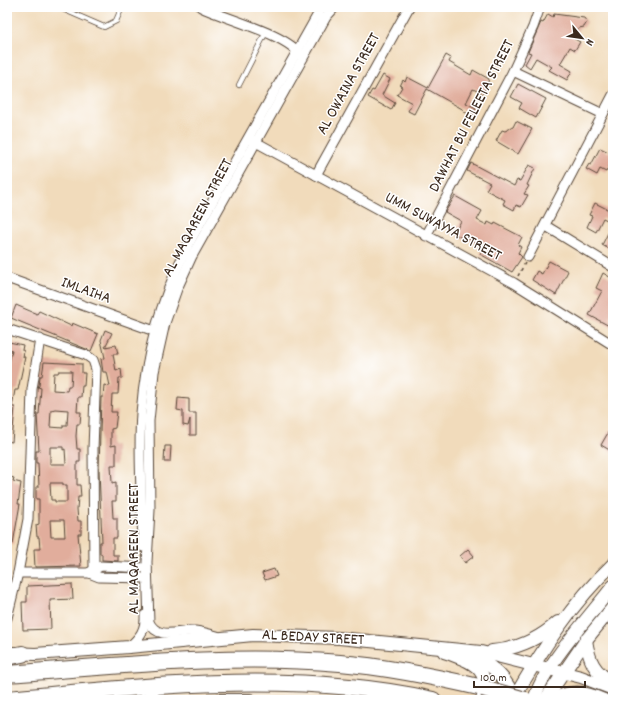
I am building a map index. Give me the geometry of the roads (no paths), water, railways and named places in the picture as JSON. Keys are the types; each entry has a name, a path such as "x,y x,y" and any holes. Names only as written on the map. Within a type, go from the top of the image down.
{"highway":[{"name":"AL BEDAY STREET","path":"7,674 191,661 258,659 341,663 405,672 476,686 526,699"},
{"path":"7,699 185,685 255,683 339,686 398,692 433,700"}],"main road":[{"path":"481,652 515,648 525,644 557,623 580,597 613,564"},
{"path":"526,699 613,586"},
{"path":"526,699 534,666 580,597"},
{"path":"526,699 562,676 586,640 613,607"},
{"name":"AL BEDAY STREET","path":"12,655 129,647 252,635 296,636 451,648 481,652 550,669 562,676 613,689"},
{"path":"586,640 592,664 600,675 613,682"},
{"path":"426,646 472,662 480,670 485,680 485,691 482,700"},
{"path":"451,648 479,659 491,666 506,682 526,699"},
{"path":"552,700 564,694 573,692 580,692 604,700"},
{"path":"564,700 580,692"},
{"path":"220,700 250,700"}],"street":[{"path":"201,7 266,32 298,52 302,60"},
{"name":"AL MAQAREEN STREET","path":"129,647 139,638 145,627 145,573 150,510 149,416 158,333 192,256 322,7"},
{"name":"AL MAQAREEN STREET","path":"253,140 302,60 326,17 335,7"},
{"name":"AL OWAINA STREET","path":"316,175 409,7"},
{"name":"DAWHAT BU FELEETA STREET","path":"426,236 513,72 533,27 540,7"},
{"path":"513,72 604,114"},
{"path":"528,257 546,226 613,95"},
{"name":"UMM SUWAYYA STREET","path":"253,140 426,236 514,282 613,345"},
{"path":"546,226 613,267"},
{"name":"IMLAIHA","path":"7,278 158,333"},
{"path":"7,329 86,355 93,360 96,369 93,449 92,570"},
{"path":"7,618 18,574 28,519 32,389 40,339"},
{"path":"18,574 92,570 101,566 145,573"},
{"name":"AL MAQAREEN STREET","path":"145,573 148,618 153,629 164,633 195,631 226,638"}],"lane":[{"path":"58,7 104,27 116,21 122,7"},
{"path":"239,85 266,32"}]}
